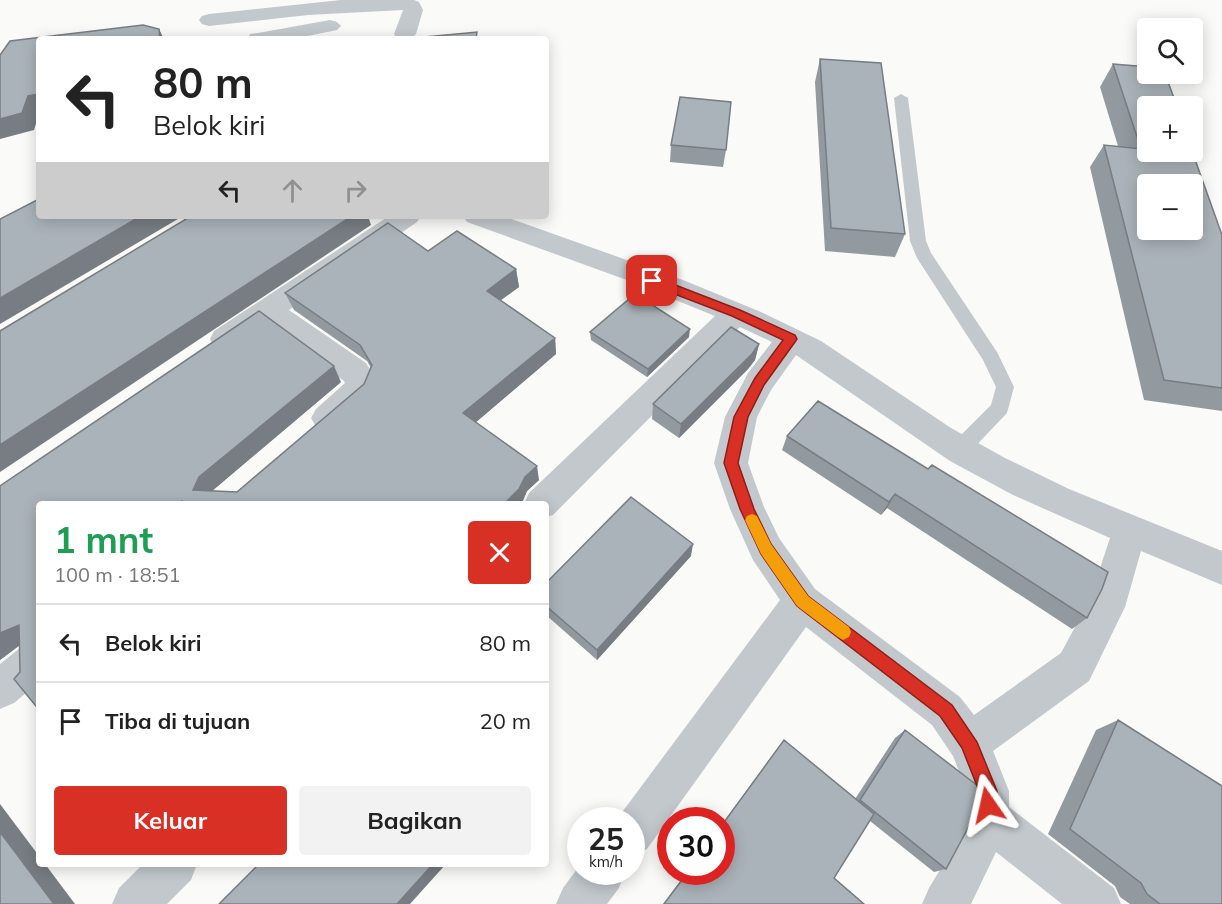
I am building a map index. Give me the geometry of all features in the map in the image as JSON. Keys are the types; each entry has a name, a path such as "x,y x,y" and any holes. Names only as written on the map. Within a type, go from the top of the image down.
{"street":[{"path":"209,20 367,4 406,4 412,6 413,10 396,31 335,25 274,36"},
{"path":"199,357 404,219"},
{"path":"484,219 736,313 791,339 853,376 959,450 1017,482 1222,568"},
{"path":"268,310 355,372 361,381 359,389 306,435"},
{"path":"544,501 736,313"},
{"path":"791,339 759,382 741,417 731,463 747,509 766,549 802,601 946,711 969,742 988,791 988,818 965,871 945,904"},
{"path":"969,742 1075,667 1106,607 1130,529"},
{"path":"645,816 802,601"},
{"path":"0,689 36,659"},
{"path":"988,818 1098,904"},
{"path":"135,904 172,867"},
{"path":"579,904 593,885"}],"lane":[{"path":"901,98 918,241 931,269 990,357 1005,387 1000,408 983,428 959,450"}],"building":[{"path":"143,25 159,29 160,36 52,36"},
{"path":"477,32 476,36 435,36"},
{"path":"36,38 36,95 28,96 22,113 0,119 0,55 10,41"},
{"path":"820,59 881,63 905,234 831,228"},
{"path":"1113,64 1137,66 1137,84 1169,84 1173,96 1137,96 1137,137"},
{"path":"680,97 731,102 726,150 671,145"},
{"path":"1104,145 1137,149 1137,162 1196,162 1200,174 1137,174 1137,240 1203,240 1203,182 1222,235 1222,388 1164,380"},
{"path":"36,201 36,219 136,219 0,298 0,219"},
{"path":"186,219 347,219 0,445 0,331"},
{"path":"388,223 428,251 457,231 516,269 487,291 555,338 463,413 537,466 525,477 519,489 507,501 36,501 36,706 14,679 20,672 19,625 0,633 0,486 259,311 334,366 199,477 193,490 237,492 364,384 372,365 360,345 285,293"},
{"path":"635,294 690,329 648,369 590,332"},
{"path":"731,327 759,344 752,354 681,424 653,404"},
{"path":"818,401 928,469 932,465 1108,572 1087,618 895,494 889,502 787,436"},
{"path":"631,497 693,544 597,650 549,609 549,580"},
{"path":"1118,720 1222,786 1222,904 1160,904 1147,894 1141,883 1070,829"},
{"path":"905,730 978,786 977,811 946,869 860,800"},
{"path":"784,740 874,814 834,878 864,904 664,904 678,885 735,885 735,807"},
{"path":"0,832 54,904 0,904"},
{"path":"256,867 430,867 397,904 219,904"}],"slow traffic":[{"path":"752,520 766,549 802,601 843,632"}],"route":[{"path":"652,281 703,299 791,339 759,382 741,417 731,463 747,509 766,549 802,601 946,711 969,742 988,791 988,805"}]}
